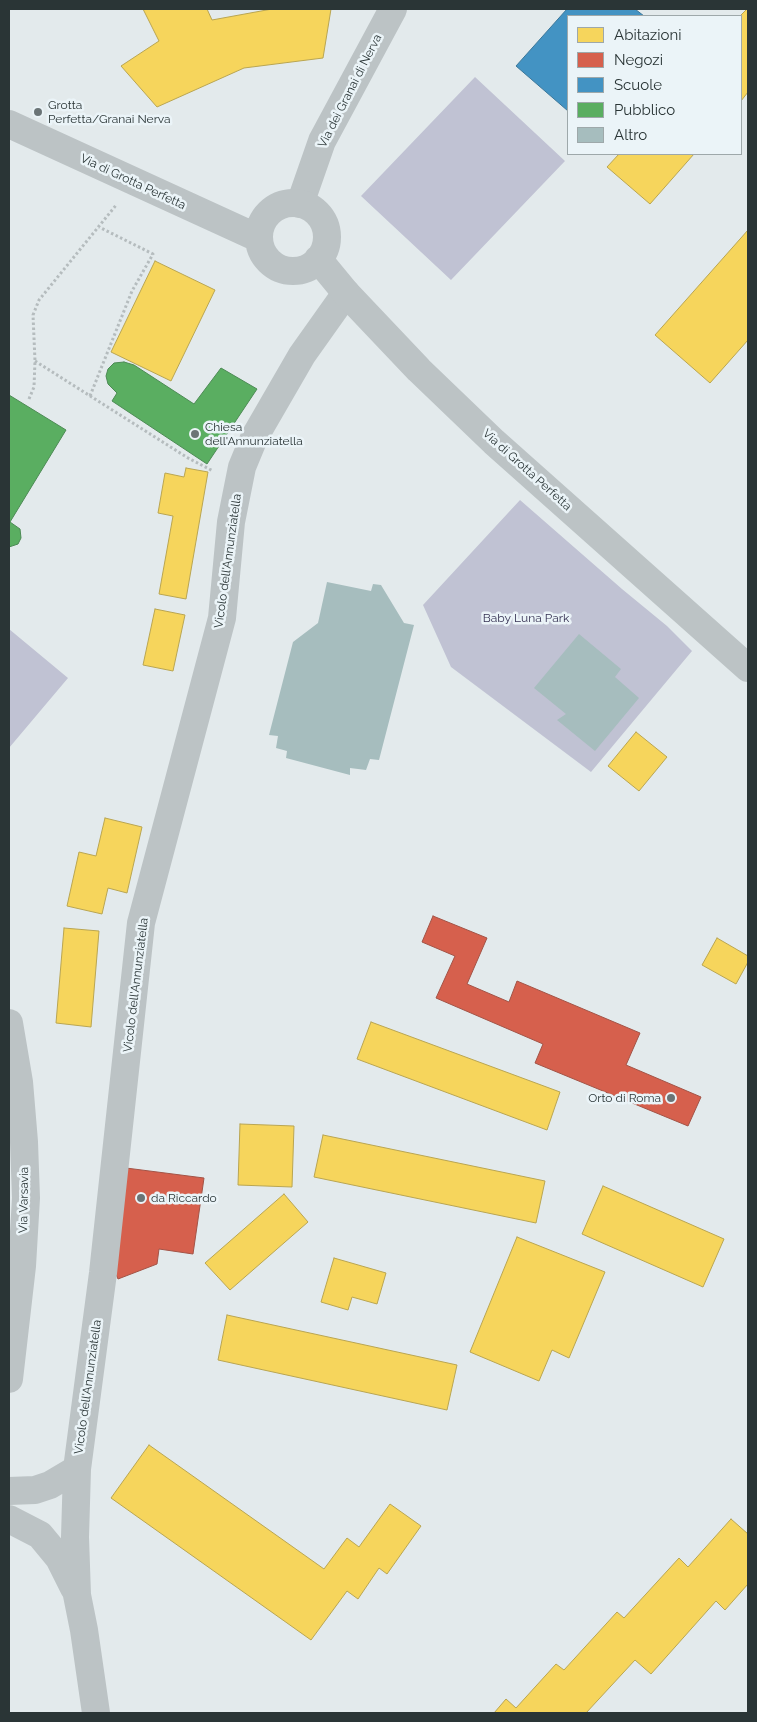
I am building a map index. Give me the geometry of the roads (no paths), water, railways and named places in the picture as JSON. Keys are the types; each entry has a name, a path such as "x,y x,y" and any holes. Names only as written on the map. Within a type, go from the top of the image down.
{"street":[{"name":"Via dei Granai di Nerva","path":"300,204 322,141 393,9"},
{"name":"Via di Grotta Perfetta","path":"9,124 258,238"},
{"path":"290,203 300,204 313,209 324,221 327,237 326,245 318,259 304,269 294,271 278,268 265,257 258,238 260,228 264,219 275,208 290,203"},
{"name":"Via di Grotta Perfetta","path":"318,259 346,293 403,355 494,442 748,668"},
{"name":"Vicolo dell'Annunziatella","path":"96,1713 77,1596 75,1538 77,1469 103,1273 141,923 222,618 231,522 242,467 254,438 302,355 346,293"},
{"name":"Via Varsavia","path":"9,1022 20,1082 26,1198 22,1266 9,1379"},
{"path":"9,1491 35,1490 77,1469"},
{"path":"9,1520 21,1524 40,1535 59,1558 77,1596"}],"place":[{"name":"Grotta Perfetta/Granai Nerva","path":"38,112"},
{"name":"Chiesa dell'Annunziatella","path":"195,434"},
{"name":"Orto di Roma","path":"671,1098"},
{"name":"da Riccardo","path":"141,1198"}],"park label":[{"name":"Baby Luna Park","path":"526,618"}]}
